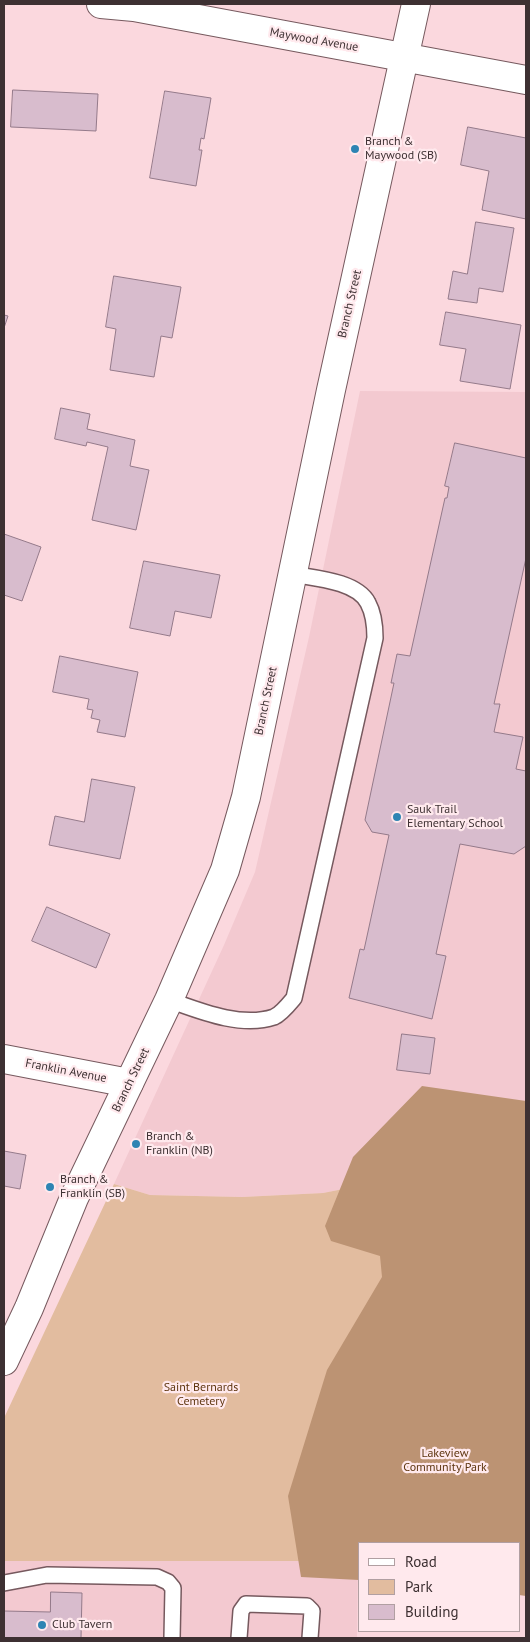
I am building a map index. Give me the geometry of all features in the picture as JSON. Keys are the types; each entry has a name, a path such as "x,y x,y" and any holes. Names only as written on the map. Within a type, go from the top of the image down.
{"street":[{"name":"Maywood Avenue","path":"101,4 134,7 526,80"},
{"name":"Branch Street","path":"4,1361 10,1333 169,1000 225,870 246,796 329,397 416,4"},
{"name":"Franklin Avenue","path":"4,1059 129,1083"}],"lane":[{"path":"169,1000 210,1014 249,1021 276,1016 294,998 375,638 374,620 368,602 355,590 336,583 292,574"},
{"path":"4,1582 47,1575 157,1577 168,1582 173,1588 172,1638"},
{"path":"239,1638 241,1610 246,1604 307,1606 312,1611 310,1638"}],"shaded area":[{"name":"Sauk Trail Elementary School","path":"360,391 526,392 526,1160 424,1173 323,1193 242,1197 150,1195 114,1184 224,945 255,872 309,637"},
{"path":"4,1561 358,1561 357,1638 4,1638"}],"green space":[{"name":"Lakeview Community Park","path":"422,1086 526,1101 526,1596 520,1595 520,1542 358,1542 358,1580 301,1577 288,1496 327,1370 382,1277 380,1256 331,1241 325,1226 353,1157"},
{"name":"Saint Bernards Cemetery","path":"424,1173 519,1542 358,1542 358,1561 4,1561 4,1418 114,1184 150,1195 242,1197 323,1193"}],"building":[{"path":"13,90 98,94 96,131 11,127"},
{"path":"165,91 211,98 204,139 201,138 199,150 202,150 196,186 150,178"},
{"path":"468,127 526,138 526,219 482,210 489,171 461,165"},
{"path":"476,222 514,228 503,292 479,288 477,303 448,299 453,271 467,274"},
{"path":"114,276 181,287 172,338 161,336 154,377 110,370 116,329 106,327"},
{"path":"446,312 521,325 510,389 460,381 466,349 440,345"},
{"path":"4,315 8,316 4,328"},
{"path":"61,408 90,414 87,429 135,440 130,466 149,470 136,530 92,520 108,447 87,442 86,446 55,439"},
{"name":"Sauk Trail Elementary School","path":"455,443 526,458 526,558 494,704 500,704 494,732 523,737 516,769 526,771 526,846 514,854 460,844 436,954 446,956 432,1019 349,998 360,949 364,950 389,835 372,832 365,820 394,683 391,683 397,654 410,656 445,498 447,498 449,487 445,486"},
{"path":"4,534 41,547 22,601 4,595"},
{"path":"144,561 220,575 211,618 175,611 170,636 130,628"},
{"path":"60,656 138,672 125,737 97,732 100,720 91,718 93,710 87,709 89,699 53,692"},
{"path":"92,779 135,787 120,859 49,845 55,816 84,822"},
{"path":"47,907 110,934 96,968 32,941"},
{"path":"402,1034 435,1038 430,1074 397,1070"},
{"path":"4,1151 26,1155 20,1189 4,1186"},
{"name":"Club Tavern","path":"51,1592 82,1593 81,1638 4,1638 4,1611 50,1612"}],"place":[{"name":"Branch & Maywood (SB)","path":"355,149"},
{"name":"Sauk Trail Elementary School","path":"397,817"},
{"name":"Branch & Franklin (NB)","path":"136,1144"},
{"name":"Branch & Franklin (SB)","path":"50,1187"},
{"name":"Club Tavern","path":"42,1625"}]}
